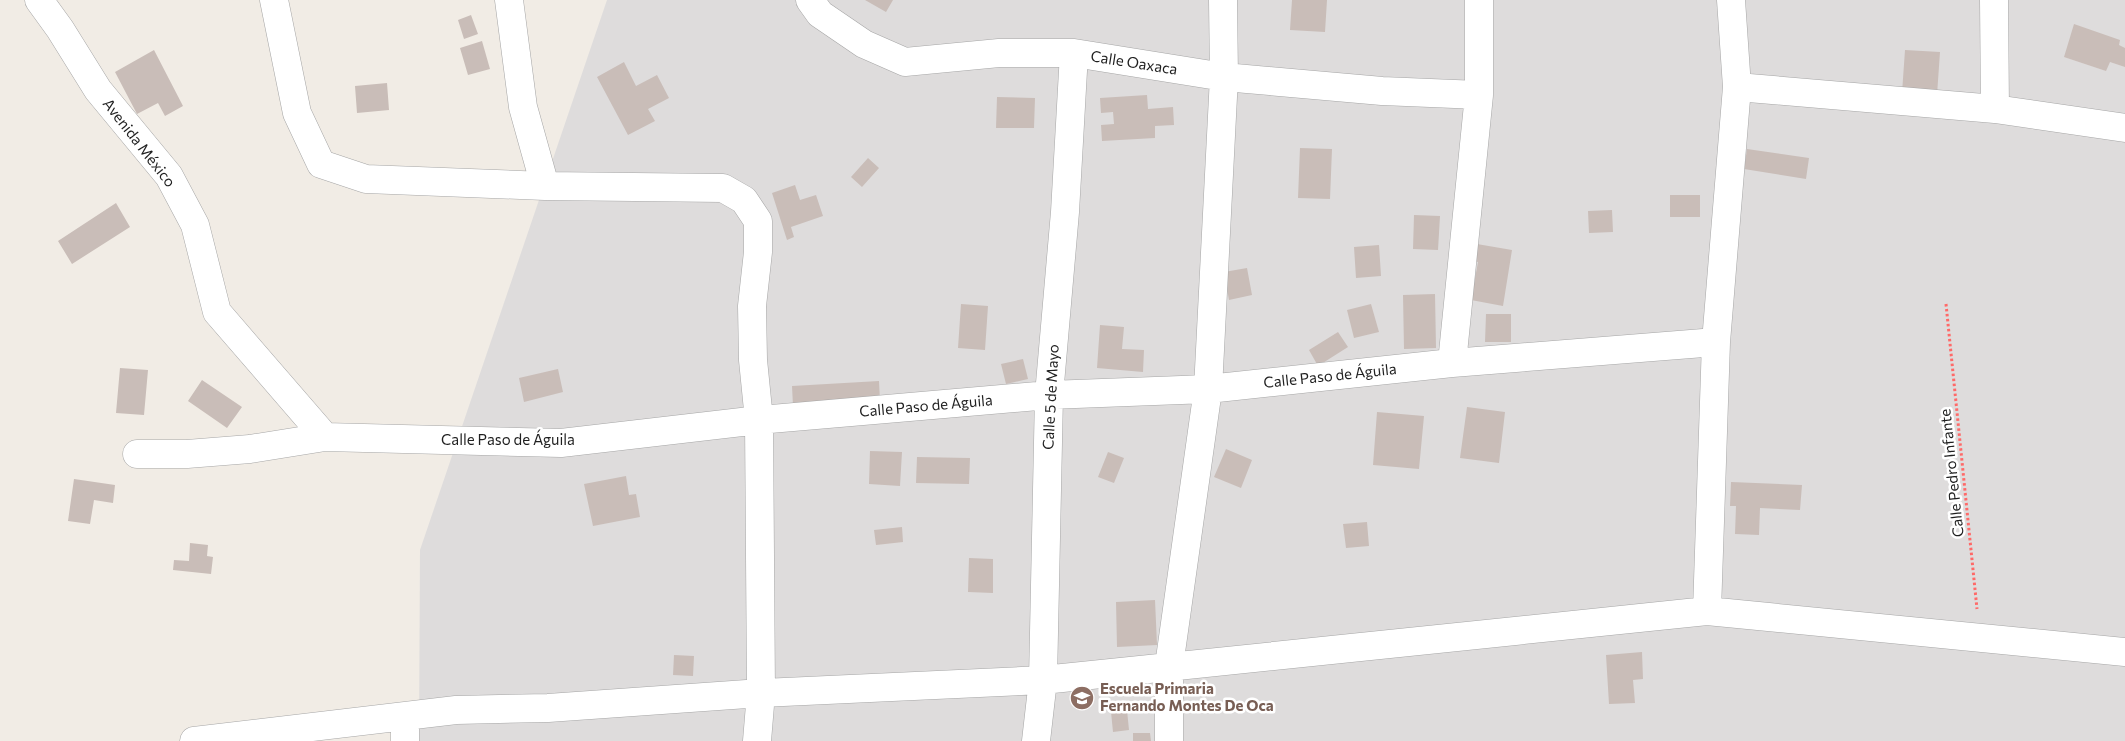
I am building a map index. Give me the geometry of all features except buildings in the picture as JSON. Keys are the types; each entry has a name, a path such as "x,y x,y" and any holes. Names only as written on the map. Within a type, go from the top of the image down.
{"street":[{"name":"Avenida México","path":"39,0 60,29 98,90 169,176 195,225 217,312 325,437"},
{"path":"274,0 297,114 321,164 366,179 545,186 723,188 744,200 758,221 758,252 752,306 753,360 759,420 761,694 757,741"},
{"path":"509,0 523,107 545,186"},
{"name":"Calle Oaxaca","path":"810,0 820,14 864,44 905,62 999,53 1074,52 1224,77 1382,91 1479,96"},
{"path":"1169,741 1169,666 1208,389 1224,77 1223,0"},
{"path":"1452,363 1479,96 1479,0"},
{"path":"1707,612 1716,342 1737,86 1731,0"},
{"path":"1994,0 1995,109"},
{"name":"Calle 5 de Mayo","path":"1036,741 1043,680 1049,395 1065,212 1074,52"},
{"path":"1737,86 1995,109 2125,128"},
{"name":"Calle Paso de Águila","path":"137,454 187,454 250,449 325,437 562,443 759,420 1049,395 1208,389 1452,363 1716,342"},
{"path":"194,741 405,729 456,710 567,707 761,694 1043,680 1707,612 2125,652"}],"path":[{"name":"Calle Pedro Infante","path":"1946,304 1980,639"}],"shaded area":[{"path":"607,0 2125,0 2125,741 419,741 420,550"}],"place":[{"name":"Escuela Primaria Fernando Montes De Oca","path":"1082,698"}]}
